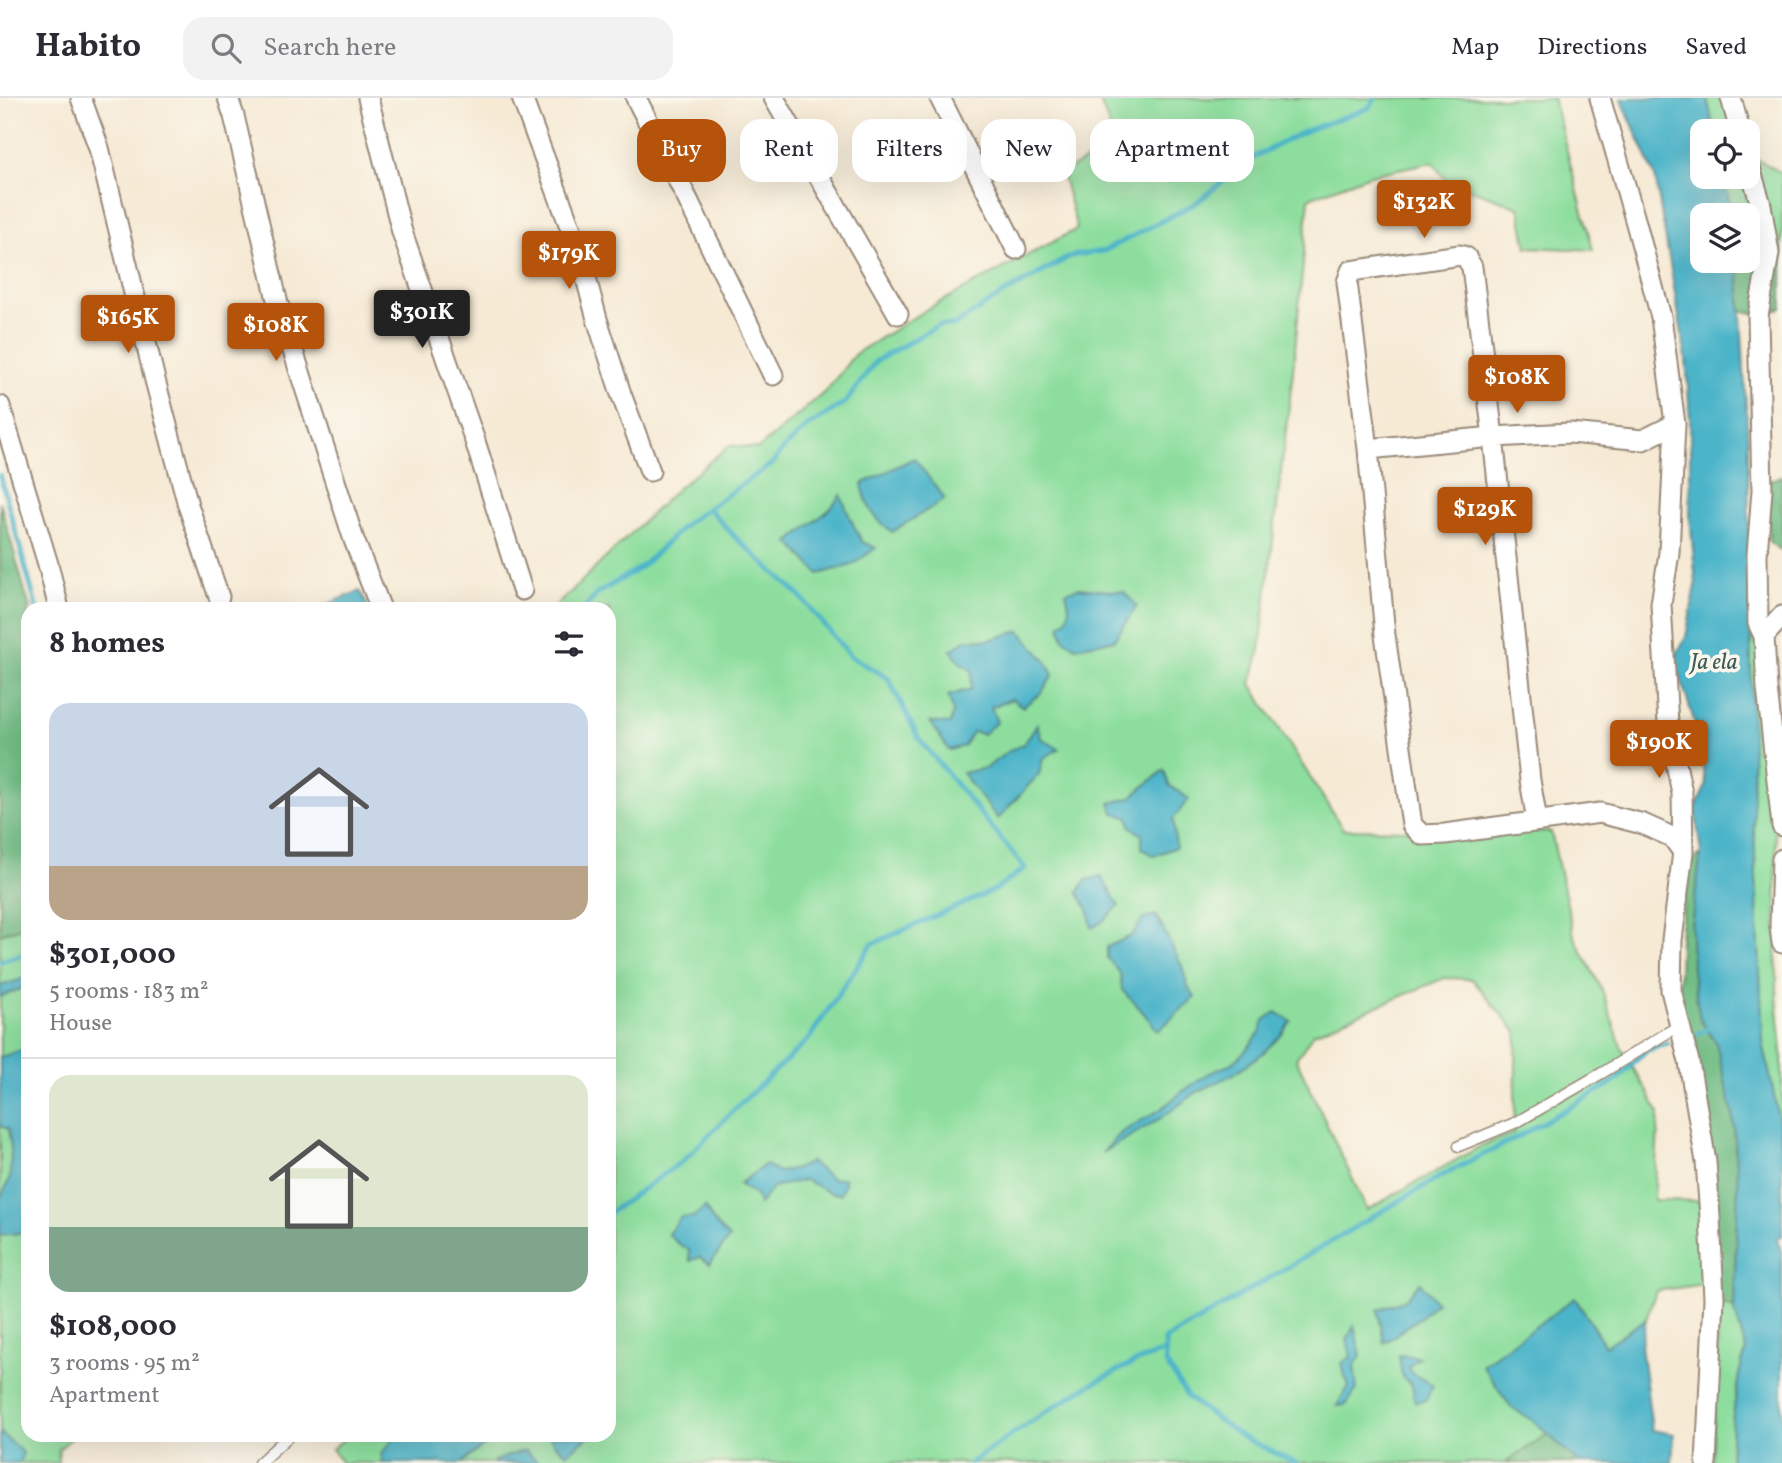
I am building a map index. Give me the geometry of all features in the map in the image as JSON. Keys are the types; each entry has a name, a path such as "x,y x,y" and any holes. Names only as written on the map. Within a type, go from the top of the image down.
{"street":[{"path":"81,98 99,148 188,505 219,597"},
{"path":"228,98 278,304 354,540 378,602"},
{"path":"368,98 402,232 475,441 522,590"},
{"path":"522,98 578,248 621,394 650,471"},
{"path":"635,98 773,375"},
{"path":"774,98 898,314"},
{"path":"940,98 1016,249"},
{"path":"1600,98 1661,317 1675,424 1670,554 1661,604 1668,724 1682,793 1683,852 1672,940 1671,990 1689,1062 1706,1162 1714,1298 1706,1463"},
{"path":"1731,98 1737,119"},
{"path":"1756,189 1769,253 1758,316 1762,490 1757,555 1758,624 1764,636 1782,826"},
{"path":"1537,821 1530,780 1472,267 1466,257 1460,254 1351,271 1347,282 1368,449 1385,635 1412,825 1422,835 1445,834 1600,813 1643,824 1672,837 1683,852"},
{"path":"0,406 57,602"},
{"path":"1368,449 1570,433 1643,440 1675,424"},
{"path":"1764,636 1782,616"},
{"path":"1782,859 1782,943"}],"lane":[{"path":"1459,1146 1517,1122 1680,1025"},
{"path":"259,1463 282,1442"}],"green space":[{"path":"1099,98 1553,98 1593,250 1527,247 1519,207 1447,181 1432,162 1370,175 1309,198 1293,371 1260,649 1251,684 1343,829 1551,832 1574,936 1602,990 1622,1049 1659,1112 1654,1200 1700,1201 1705,1284 1656,1291 1646,1319 1605,1346 1575,1299 1482,1365 1511,1407 1548,1434 1505,1463 342,1463 332,1449 340,1442 616,1442 616,602 560,602 679,487 730,445 758,449 827,390 855,354 927,309 1077,229 1064,182 1076,182 1076,165 1090,158 1090,182 1254,182 1254,119 1107,119","holes":["1444,978 1472,979 1517,1033 1514,1133 1483,1145 1367,1210 1296,1059 1314,1033"]},
{"path":"1707,98 1738,98 1744,119 1711,119"},
{"path":"1760,161 1782,173 1782,256 1760,251 1760,203 1729,203 1727,189 1760,189"},
{"path":"1760,251 1782,256 1782,308 1766,315 1741,311 1739,273 1760,273"},
{"path":"1782,476 1782,551 1769,542 1768,481"},
{"path":"0,502 28,602 21,602 21,926 0,934"},
{"path":"1750,634 1758,644 1776,843 1782,1155 1779,1120 1763,1042 1753,807"},
{"path":"1701,853 1691,926 1692,971 1700,1019 1716,1043 1733,1115 1738,1181 1734,1308 1719,1303 1679,983 1687,867"},
{"path":"21,927 21,1442 67,1442 59,1449 58,1463 0,1463 0,934"},
{"path":"1719,1303 1734,1308 1746,1350 1739,1374 1732,1422 1730,1463 1712,1463"},
{"path":"1548,1434 1579,1463 1505,1463"}],"water":[{"name":"Ja ela","path":"1621,98 1707,98 1711,119 1690,119 1690,189 1727,189 1729,203 1690,203 1690,273 1739,273 1748,442 1753,807 1763,1042 1779,1120 1782,1155 1782,1236 1777,1238 1782,1255 1782,1463 1730,1463 1732,1422 1739,1374 1746,1350 1734,1308 1738,1180 1733,1115 1716,1043 1700,1019 1692,971 1691,926 1701,853 1695,809 1706,786 1695,724 1674,658 1686,637 1696,585 1690,516 1690,419 1686,358 1655,176"},
{"path":"914,458 945,499 892,532 872,511 862,484"},
{"path":"841,495 862,542 876,548 852,565 819,574 789,542 830,509"},
{"path":"1077,588 1124,592 1137,606 1114,640 1076,647 1064,639 1060,625 1068,614 1066,592"},
{"path":"360,591 366,602 332,602"},
{"path":"1020,631 1046,661 1053,675 1042,692 1023,707 1012,699 991,707 997,722 983,734 972,732 964,746 949,750 930,722 950,724 953,711 948,696 971,689 972,671 960,662 951,650 967,639 988,640"},
{"path":"1037,724 1041,738 1059,749 1043,758 1039,774 998,819 962,773 986,768 1007,752 1024,744"},
{"path":"1164,770 1169,785 1189,799 1173,819 1176,847 1153,856 1142,848 1142,835 1131,827 1129,818 1114,813 1110,803 1130,798"},
{"path":"1101,876 1119,906 1092,928 1088,909 1078,892 1086,880"},
{"path":"1156,915 1195,997 1158,1031 1122,990 1120,973 1107,958 1107,947 1131,936 1143,919"},
{"path":"21,979 21,989 0,997 0,986"},
{"path":"1276,1012 1291,1021 1263,1053 1232,1075 1197,1092 1161,1118 1102,1153 1122,1132 1161,1109 1210,1073 1233,1063 1261,1031 1264,1020"},
{"path":"21,1050 21,1233 0,1235 0,1199 10,1178 11,1148 8,1129 0,1126 0,1056"},
{"path":"811,1162 832,1179 844,1178 840,1194 830,1193 805,1180 773,1187 759,1205 757,1196 739,1184 766,1164 777,1172 796,1169"},
{"path":"705,1207 713,1221 729,1238 710,1264 700,1257 690,1261 689,1250 668,1234 681,1217 693,1217"},
{"path":"1420,1282 1436,1302 1422,1316 1384,1343 1378,1310 1406,1299"},
{"path":"1575,1298 1605,1346 1646,1319 1641,1345 1652,1430 1674,1434 1672,1463 1579,1463 1535,1422 1511,1407 1482,1365"},
{"path":"1354,1326 1361,1355 1354,1366 1357,1389 1346,1405 1337,1406 1349,1386 1342,1363 1351,1357 1347,1340"},
{"path":"1399,1355 1419,1357 1408,1367 1413,1374 1433,1385 1426,1400 1415,1402 1412,1385 1402,1377"},
{"path":"0,1432 23,1453 19,1463 0,1463"},
{"path":"391,1442 489,1442 461,1463 383,1463 381,1454"},
{"path":"553,1442 582,1442 567,1454"},
{"path":"525,1450 539,1463 493,1463 494,1461"}],"waterway":[{"path":"590,602 598,593 641,567 688,522 773,463 785,447 808,426 846,402 876,361 939,325 953,326 1071,256 1104,251 1196,203 1252,158 1305,131 1369,108 1375,98"},
{"path":"0,475 35,602"},
{"path":"616,1208 684,1160 808,1040 872,944 995,890 1025,868 919,739 888,678 850,656 800,596 735,537 708,508"},
{"path":"0,961 21,955"},
{"path":"1698,1033 1711,1028"},
{"path":"1296,1463 1240,1436 1188,1398 1166,1363 1165,1340 1443,1175 1516,1138 1617,1080 1645,1051 1668,1043"},
{"path":"970,1463 1089,1386 1165,1351"}]}
